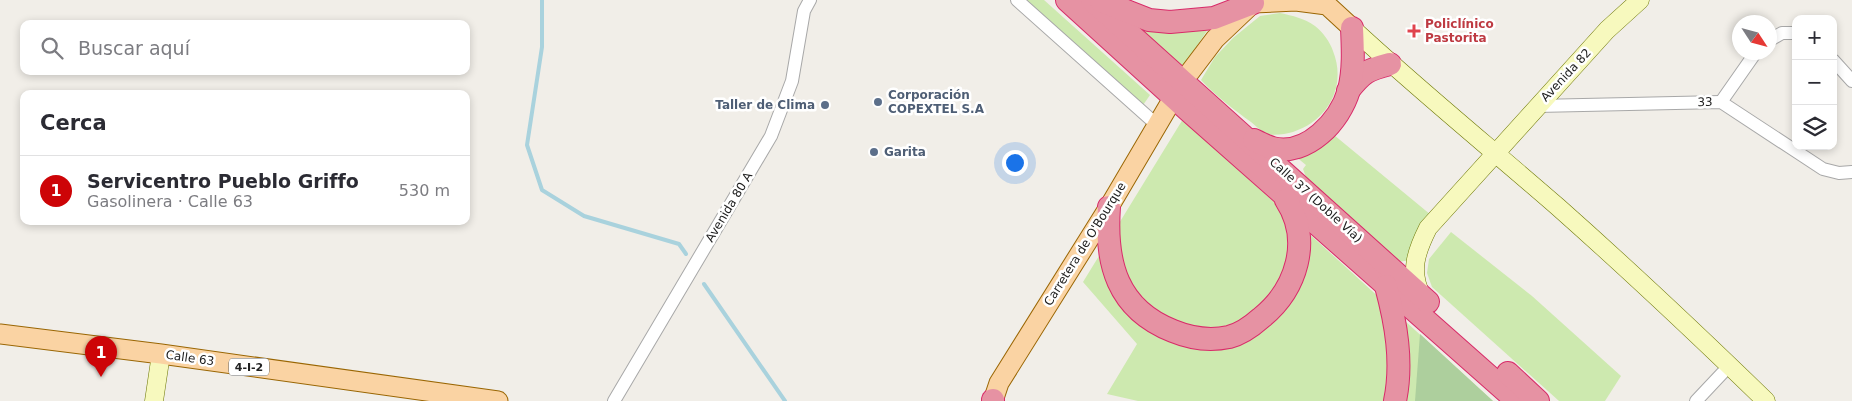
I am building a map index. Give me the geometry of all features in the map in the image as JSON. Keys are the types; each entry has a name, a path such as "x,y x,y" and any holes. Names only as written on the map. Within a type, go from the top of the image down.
{"highway":[{"name":"Calle 37 (Doble Vía)","path":"1067,0 1517,401"},
{"name":"Calle 37 (Doble Vía)","path":"1092,0 1538,401"},
{"path":"1097,0 1149,20 1170,22 1214,18 1255,2"},
{"path":"1348,91 1354,60 1352,28"},
{"path":"1245,136 1273,148 1290,148 1308,143 1332,121 1348,91 1358,78 1368,70 1390,64"},
{"path":"1109,207 1107,231 1112,266 1120,288 1129,300 1159,326 1183,335 1206,339 1230,337 1251,327 1270,311 1291,282 1297,265 1299,242 1297,221 1280,191"},
{"path":"1386,286 1395,321 1398,353 1398,386 1395,401"}],"main road":[{"path":"1190,72 1215,39 1255,2 1325,2 1352,28"},
{"name":"Carretera de O'Bourque","path":"991,397 1109,207 1169,105"},
{"name":"Calle 63","path":"0,334 161,354 496,401"}],"street":[{"name":"Avenida 80 A","path":"614,401 771,136 792,81 804,11 810,0"},
{"path":"1017,0 1157,125"},
{"name":"Avenida 82","path":"1422,297 1414,268 1417,249 1428,228 1607,30 1640,0"},
{"path":"1352,28 1390,64 1495,153 1678,316 1766,401"},
{"path":"1777,36 1782,33 1792,33"},
{"path":"1721,102 1750,60"},
{"path":"1837,64 1852,81"},
{"name":"33","path":"1537,106 1721,102 1823,169 1839,173 1852,172"},
{"path":"154,401 161,354"},
{"path":"1696,401 1729,366"}],"green space":[{"path":"1019,0 1044,0 1150,95 1141,108"},
{"path":"1280,13 1307,21 1321,31 1333,51 1338,77 1336,89 1331,100 1325,111 1316,120 1293,132 1273,135 1261,130 1213,92 1201,80 1215,57 1233,38 1260,16"},
{"path":"1135,25 1210,26 1183,67"},
{"path":"1183,119 1493,401 1138,401 1107,394 1137,344 1083,282"},
{"path":"1334,135 1431,215 1411,260 1398,262 1310,188 1303,169 1306,165 1295,156"},
{"path":"1451,232 1532,296 1621,376 1605,401 1559,401 1432,287 1427,273 1429,259"},
{"path":"1420,334 1493,401 1415,401"}],"waterway":[{"path":"542,0 542,47 527,145 542,190 584,216 679,244 686,254"},
{"path":"704,284 785,401"}],"place":[{"name":"Policlínico Pastorita","path":"1414,31"},
{"name":"Corporación COPEXTEL S.A","path":"878,102"},
{"name":"Taller de Clima","path":"825,105"},
{"name":"Garita","path":"874,152"},
{"name":"Servicentro Pueblo Griffo","path":"101,377"}]}
